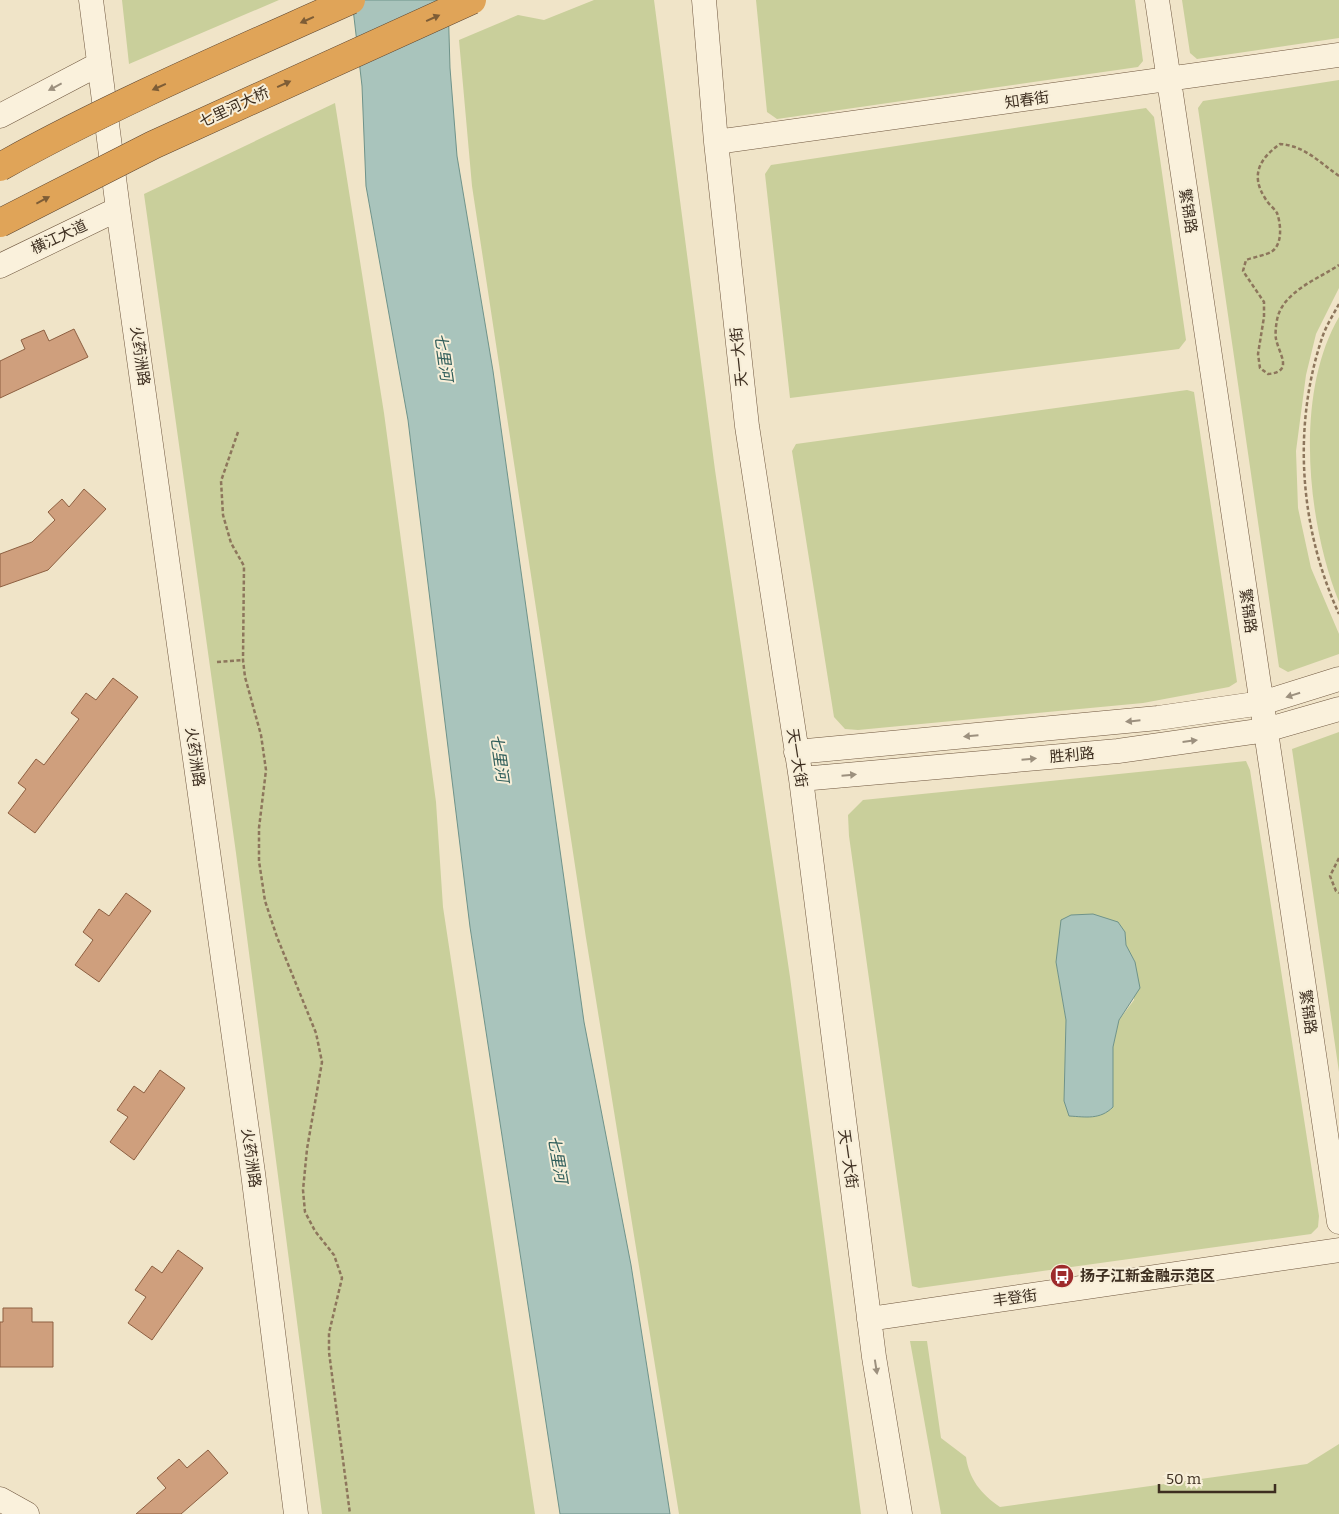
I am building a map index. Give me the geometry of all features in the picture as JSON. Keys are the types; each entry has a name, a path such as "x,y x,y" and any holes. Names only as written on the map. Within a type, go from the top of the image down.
{"highway":[{"path":"0,167 54,137 351,0"},
{"name":"七里河大桥","path":"0,222 152,144 472,0"}],"street":[{"name":"火药洲路","path":"92,0 98,64 253,1173 296,1514"},
{"name":"天一大街","path":"704,0 716,142 747,426 801,779 869,1319 900,1514"},
{"name":"繁锦路","path":"1157,0 1339,1222"},
{"name":"知春街","path":"716,142 1168,81 1339,55"},
{"path":"0,116 98,64"},
{"name":"横江大道","path":"0,266 118,209"},
{"path":"796,752 1088,726 1262,703 1339,679"},
{"name":"胜利路","path":"801,779 1118,751 1266,730 1339,709"},
{"name":"丰登街","path":"869,1319 1339,1250"},
{"path":"0,1499 27,1514"}],"path":[{"path":"1339,176 1310,153 1294,145 1280,144 1265,154 1258,170 1258,186 1265,200 1276,212 1280,231 1279,245 1271,253 1258,254 1246,260 1243,271 1264,302 1264,317 1258,354 1260,368 1268,374 1277,373 1282,368 1284,360 1276,338 1277,319 1283,305 1301,288 1339,264"},
{"path":"1339,304 1322,336 1311,376 1304,460 1307,506 1314,544 1326,585 1339,614"},
{"path":"238,432 221,481 223,515 231,543 244,566 243,660 245,677 261,735 266,770 259,828 259,861 265,901 277,938 316,1033 322,1062 307,1149 303,1190 306,1212 315,1232 334,1255 342,1278 329,1333 329,1352 350,1514"},
{"path":"217,662 243,660"},
{"path":"1339,858 1330,876 1336,891 1339,893"}],"green space":[{"path":"122,0 279,0 129,64"},
{"path":"594,0 654,0 715,470 790,977 861,1514 679,1514 586,938 472,186 459,40 518,15 544,20"},
{"path":"756,0 1135,0 1143,61 1138,67 777,119 767,112"},
{"path":"1182,0 1339,0 1339,38 1197,59 1190,53"},
{"path":"1339,80 1339,288 1316,334 1306,375 1296,451 1298,508 1311,568 1339,634 1339,654 1288,672 1279,667 1198,108 1203,101"},
{"path":"335,103 384,413 436,802 443,907 535,1514 322,1514 236,853 144,194"},
{"path":"1146,108 1154,117 1186,340 1179,349 790,398 765,174 771,165"},
{"path":"1339,317 1339,602 1319,535 1313,497 1310,458 1311,420 1316,383 1325,348"},
{"path":"1187,390 1194,392 1237,682 1229,687 1143,703 858,730 845,729 834,717 792,451 796,444"},
{"path":"1339,732 1339,1072 1292,749"},
{"path":"1246,761 1250,770 1319,1216 1318,1227 1311,1234 919,1288 912,1286 849,836 848,815 863,800","holes":["1125,932 1126,945 1135,962 1134,1000 1119,1020 1113,1047 1113,1107 1064,1101 1066,1020 1056,962"]},
{"path":"910,1341 927,1341 941,1438 966,1457 970,1472 977,1485 987,1497 1000,1507 1307,1464 1339,1444 1339,1514 941,1514"}],"water":[{"name":"七里河","path":"352,0 448,0 450,68 457,156 493,371 584,1022 631,1265 670,1514 560,1514 470,927 408,420 366,186 362,86"},
{"path":"1093,914 1118,922 1125,932 1126,945 1135,962 1140,988 1119,1020 1113,1047 1113,1107 1098,1116 1069,1116 1064,1101 1066,1020 1056,962 1061,920 1071,915"}],"building":[{"path":"74,329 88,357 0,398 0,361 25,349 21,340 44,330 49,341"},
{"path":"84,489 106,509 48,570 0,587 0,554 32,542 55,520 48,512 62,499 69,507"},
{"path":"113,678 138,697 35,833 8,813 26,789 18,783 36,759 44,765 79,719 71,713 86,693 96,700"},
{"path":"126,893 151,911 99,982 75,965 93,940 83,932 99,909 109,916"},
{"path":"160,1070 185,1088 134,1160 110,1142 128,1117 117,1110 134,1086 144,1093"},
{"path":"178,1250 203,1268 152,1340 128,1323 146,1297 135,1290 152,1266 162,1273"},
{"path":"3,1308 32,1308 32,1322 53,1322 53,1367 0,1367 0,1322 3,1322"},
{"path":"208,1450 228,1473 181,1514 136,1514 166,1488 157,1478 179,1459 187,1468"}],"place":[{"name":"扬子江新金融示范区","path":"1062,1276"}]}
